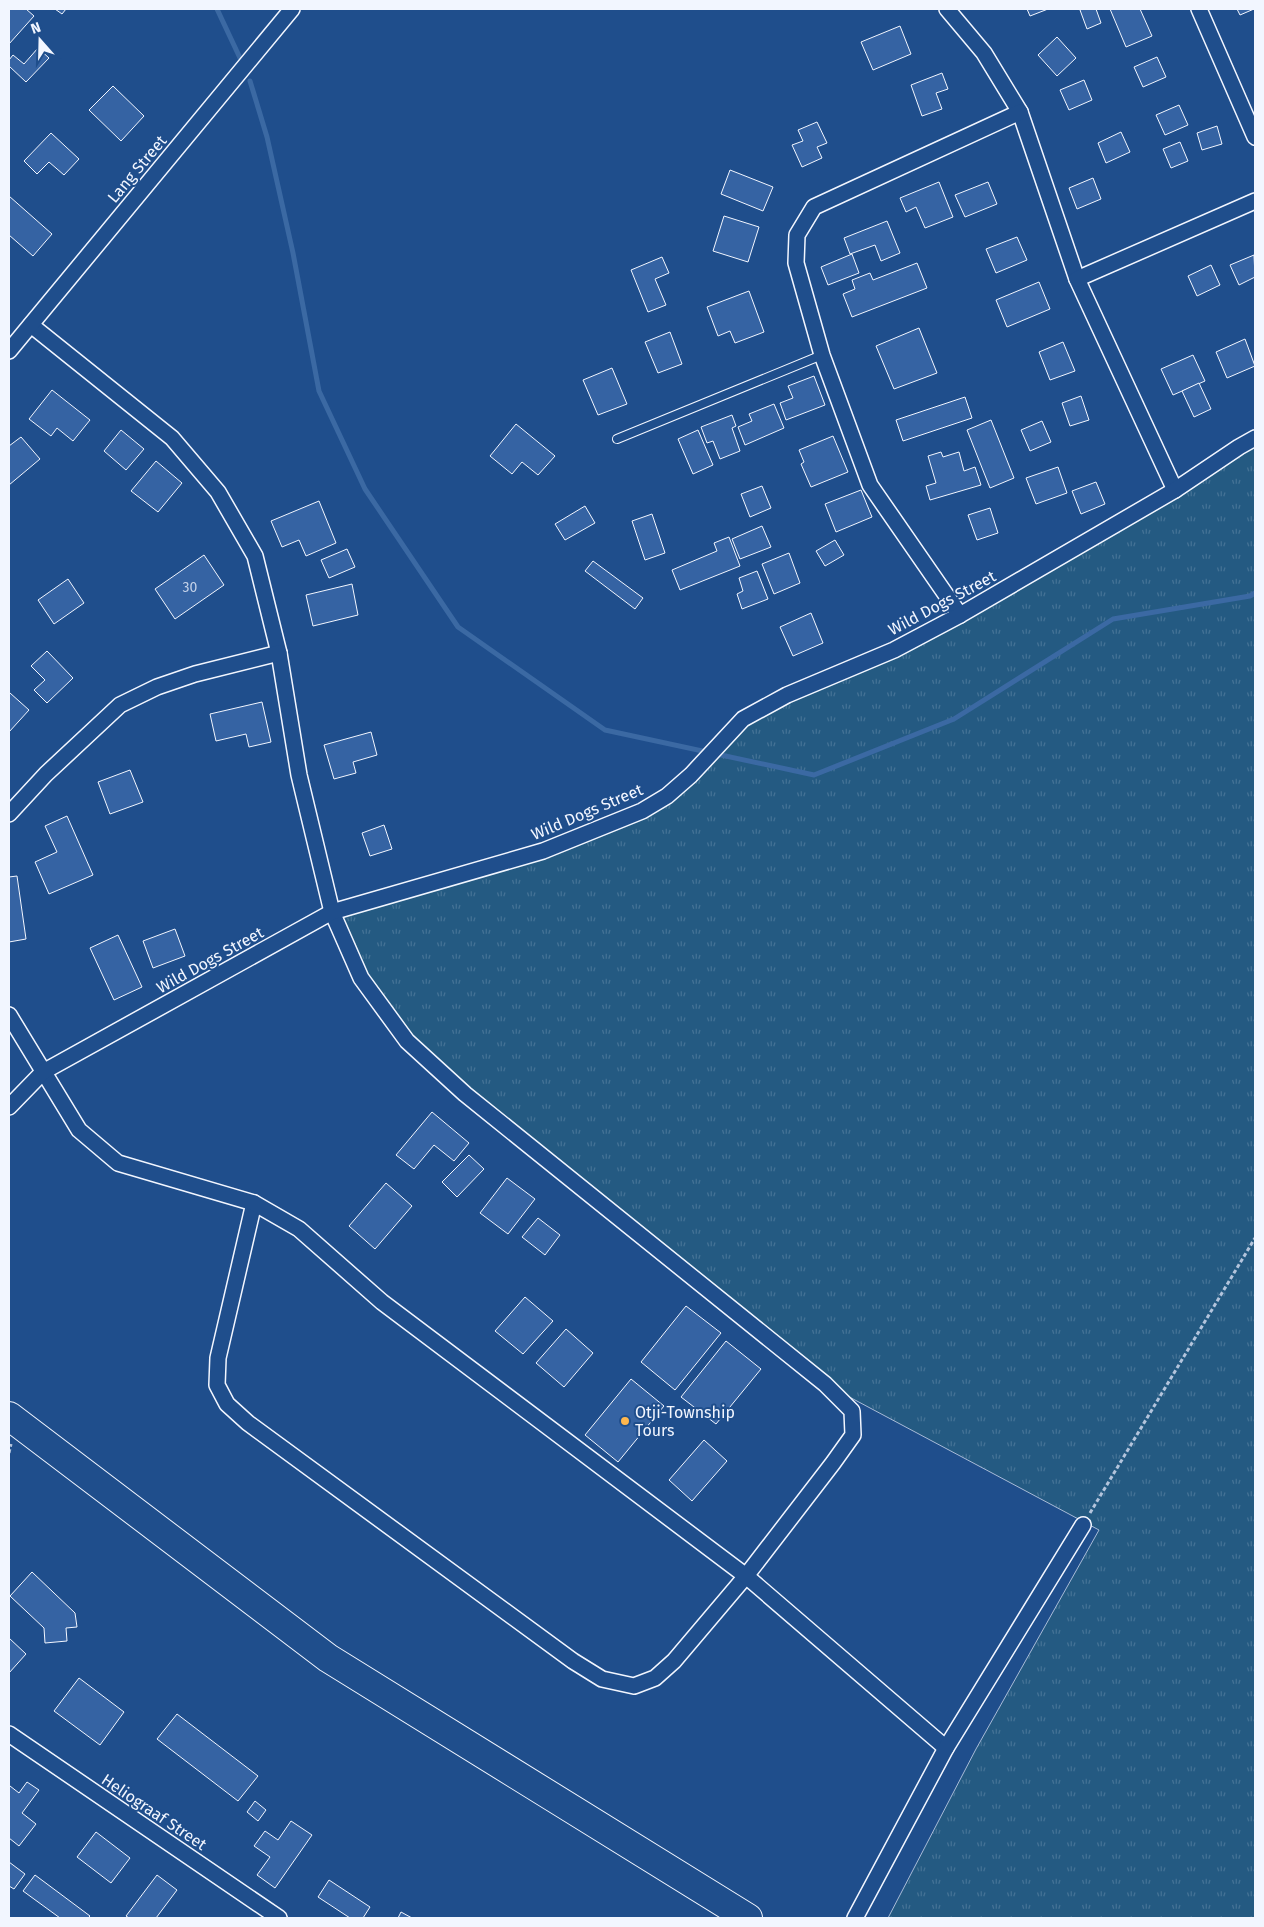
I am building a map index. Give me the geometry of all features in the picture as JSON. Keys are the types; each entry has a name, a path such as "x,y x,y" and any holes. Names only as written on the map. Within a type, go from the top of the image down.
{"highway":[{"path":"9,1416 328,1658 748,1918"}],"street":[{"name":"Lang Street","path":"9,351 292,9"},
{"path":"947,9 984,53 1020,112 1077,279 1175,490"},
{"path":"1199,9 1255,137"},
{"path":"960,615 870,486 822,355 796,263 797,235 814,207 1020,112"},
{"path":"1077,279 1255,201"},
{"path":"31,325 172,438 218,492 255,556 279,653 299,775 332,912 361,978 407,1040 465,1094 825,1384 852,1411 853,1435 746,1576 674,1661 655,1678 634,1686 602,1679 573,1661 248,1423 227,1404 217,1385 218,1358 254,1204"},
{"name":"Wild Dogs Street","path":"9,1107 43,1072 332,912 543,851 642,811 667,796 679,786 743,720 787,695 894,650 960,615 1175,490 1255,438"},
{"path":"9,814 46,774 120,705 157,687 195,674 279,653"},
{"path":"9,1015 79,1130 118,1163 254,1204 299,1229 382,1302 746,1576 946,1748"},
{"path":"855,1918 946,1748 1083,1525"},
{"name":"Heliograaf Street","path":"9,1734 279,1918"}],"lane":[{"path":"617,439 822,355"}],"path":[{"path":"1083,1525 1255,1238"}],"green space":[{"path":"1255,438 1255,1918 888,1918 976,1749 1099,1530 825,1384 407,1041 361,978 333,912 642,811 743,719 893,650"}],"building":[{"path":"9,9 26,9 34,16 9,44"},
{"path":"55,9 66,9 62,14"},
{"path":"1027,9 1048,9 1030,16"},
{"path":"1096,9 1101,23 1087,29 1080,10"},
{"path":"1110,9 1140,9 1152,36 1126,47"},
{"path":"1237,9 1254,9 1240,15"},
{"path":"900,26 911,54 873,70 861,42"},
{"path":"1057,37 1076,58 1057,76 1038,55"},
{"path":"38,48 49,58 26,82 9,66 9,60 13,55 24,64"},
{"path":"1157,57 1166,77 1143,87 1134,67"},
{"path":"942,73 948,89 936,93 942,109 922,116 911,85"},
{"path":"1084,80 1092,100 1069,110 1060,90"},
{"path":"113,86 144,116 121,141 89,110"},
{"path":"1179,105 1188,125 1165,135 1156,115"},
{"path":"817,122 827,143 817,147 822,158 802,167 792,145 803,141 798,130"},
{"path":"1217,126 1222,144 1202,150 1197,133"},
{"path":"1121,132 1130,152 1106,163 1098,143"},
{"path":"51,133 79,159 64,175 49,162 37,174 24,161"},
{"path":"1180,142 1188,161 1171,168 1163,149"},
{"path":"730,170 773,187 763,211 721,194"},
{"path":"1093,178 1101,199 1077,209 1069,188"},
{"path":"939,182 953,217 925,228 916,207 906,212 900,198"},
{"path":"988,182 997,204 965,217 955,195"},
{"path":"9,196 52,234 33,256 9,235"},
{"path":"724,216 759,227 748,262 713,251"},
{"path":"887,221 900,253 881,261 875,245 850,254 844,238"},
{"path":"1017,237 1027,260 996,273 986,249"},
{"path":"852,254 859,273 828,285 821,267"},
{"path":"1254,255 1255,277 1239,285 1230,265"},
{"path":"662,257 669,273 655,279 666,305 648,312 631,270"},
{"path":"917,263 927,288 852,317 843,294 855,289 852,280 870,273 873,280"},
{"path":"1211,265 1220,285 1197,296 1188,276"},
{"path":"1039,282 1050,309 1007,327 996,300"},
{"path":"749,291 764,332 735,343 730,331 718,336 707,307"},
{"path":"919,328 937,373 894,389 876,346"},
{"path":"670,332 682,364 658,373 645,342"},
{"path":"1245,339 1255,366 1227,378 1216,352"},
{"path":"1063,342 1075,371 1050,380 1039,352"},
{"path":"1193,355 1205,381 1173,395 1161,369"},
{"path":"612,368 627,404 598,415 583,380"},
{"path":"814,376 825,405 786,420 780,403 793,398 788,386"},
{"path":"1199,383 1211,409 1194,417 1182,391"},
{"path":"52,390 90,420 73,441 57,428 51,436 29,419"},
{"path":"1081,396 1089,420 1070,426 1062,403"},
{"path":"965,397 972,418 903,441 896,420"},
{"path":"774,404 784,428 745,445 738,427 752,421 749,414"},
{"path":"732,415 736,426 732,428 740,451 720,459 713,441 707,443 701,427"},
{"path":"991,420 1014,478 990,488 967,430"},
{"path":"1042,421 1051,442 1030,451 1021,430"},
{"path":"516,424 555,456 538,475 522,462 512,474 490,456"},
{"path":"121,430 144,449 126,470 104,451"},
{"path":"698,430 713,465 693,474 678,439"},
{"path":"833,436 848,472 811,487 801,464 804,462 799,450"},
{"path":"21,437 40,459 9,485 9,446"},
{"path":"941,452 943,457 959,452 964,471 975,467 981,485 930,500 926,486 936,483 928,456"},
{"path":"156,461 182,483 158,512 131,491"},
{"path":"1058,467 1067,493 1036,504 1026,478"},
{"path":"1096,482 1105,504 1081,514 1072,491"},
{"path":"762,486 771,508 750,517 741,494"},
{"path":"861,490 872,517 836,532 825,504"},
{"path":"319,501 336,543 306,556 299,540 282,547 271,521"},
{"path":"585,506 595,523 565,540 555,524"},
{"path":"990,508 998,533 977,540 968,515"},
{"path":"652,514 665,553 645,560 632,521"},
{"path":"762,526 771,547 740,559 732,539"},
{"path":"729,537 740,566 680,590 672,570 717,551 714,543"},
{"path":"835,540 844,555 825,566 816,551"},
{"path":"347,549 355,567 329,578 321,560"},
{"path":"789,553 800,583 774,594 762,564"},
{"path":"204,555 224,585 175,619 155,589"},
{"path":"593,561 643,598 635,609 585,571"},
{"path":"757,571 768,599 742,609 737,594 743,591 739,578"},
{"path":"68,579 84,603 54,624 38,600"},
{"path":"352,584 358,615 313,626 306,595"},
{"path":"811,613 823,643 793,656 780,627"},
{"path":"47,651 73,678 47,703 34,690 45,680 31,666"},
{"path":"9,694 29,710 9,732"},
{"path":"262,702 271,742 249,747 246,734 216,741 210,714"},
{"path":"371,732 377,755 353,762 356,773 334,779 324,745"},
{"path":"130,770 143,802 110,814 98,782"},
{"path":"67,816 93,875 49,894 35,862 57,852 45,826"},
{"path":"384,825 392,849 370,856 362,833"},
{"path":"17,876 26,939 9,942 9,877"},
{"path":"175,929 185,956 153,968 143,941"},
{"path":"118,935 142,987 114,1000 90,948"},
{"path":"432,1112 469,1143 454,1161 434,1145 414,1169 396,1155"},
{"path":"469,1155 484,1169 457,1197 442,1182"},
{"path":"507,1178 535,1199 508,1234 480,1213"},
{"path":"386,1183 412,1206 375,1249 349,1226"},
{"path":"538,1218 560,1235 545,1255 522,1237"},
{"path":"525,1297 553,1321 523,1354 495,1331"},
{"path":"686,1306 721,1333 675,1390 641,1362"},
{"path":"566,1329 593,1353 564,1387 536,1363"},
{"path":"726,1341 761,1369 716,1424 681,1397"},
{"path":"631,1379 664,1406 618,1462 585,1435"},
{"path":"704,1440 727,1461 692,1501 669,1480"},
{"path":"32,1572 75,1613 77,1627 66,1628 67,1641 45,1643 44,1628 10,1596"},
{"path":"9,1638 26,1654 9,1673"},
{"path":"79,1678 124,1712 100,1745 54,1711"},
{"path":"177,1714 258,1776 238,1801 157,1739"},
{"path":"27,1782 39,1790 22,1813 36,1824 19,1846 9,1838 9,1787 19,1793"},
{"path":"255,1801 266,1810 258,1821 247,1812"},
{"path":"291,1821 312,1835 275,1888 257,1875 270,1857 254,1846 265,1831 278,1840"},
{"path":"96,1832 130,1858 111,1883 77,1857"},
{"path":"9,1862 25,1874 14,1889 9,1886"},
{"path":"35,1875 90,1916 88,1918 60,1918 23,1891"},
{"path":"157,1875 177,1890 156,1918 129,1918 126,1916"},
{"path":"329,1880 370,1907 363,1918 350,1918 318,1897"},
{"path":"401,1912 412,1918 398,1918"}],"waterway":[{"path":"217,9 240,58"},
{"path":"250,81 267,137 293,253 319,391 365,489 458,627 605,730 814,775 954,719 1113,619 1250,596 1255,593"}],"place":[{"name":"Otji-Township Tours","path":"625,1421"}]}
